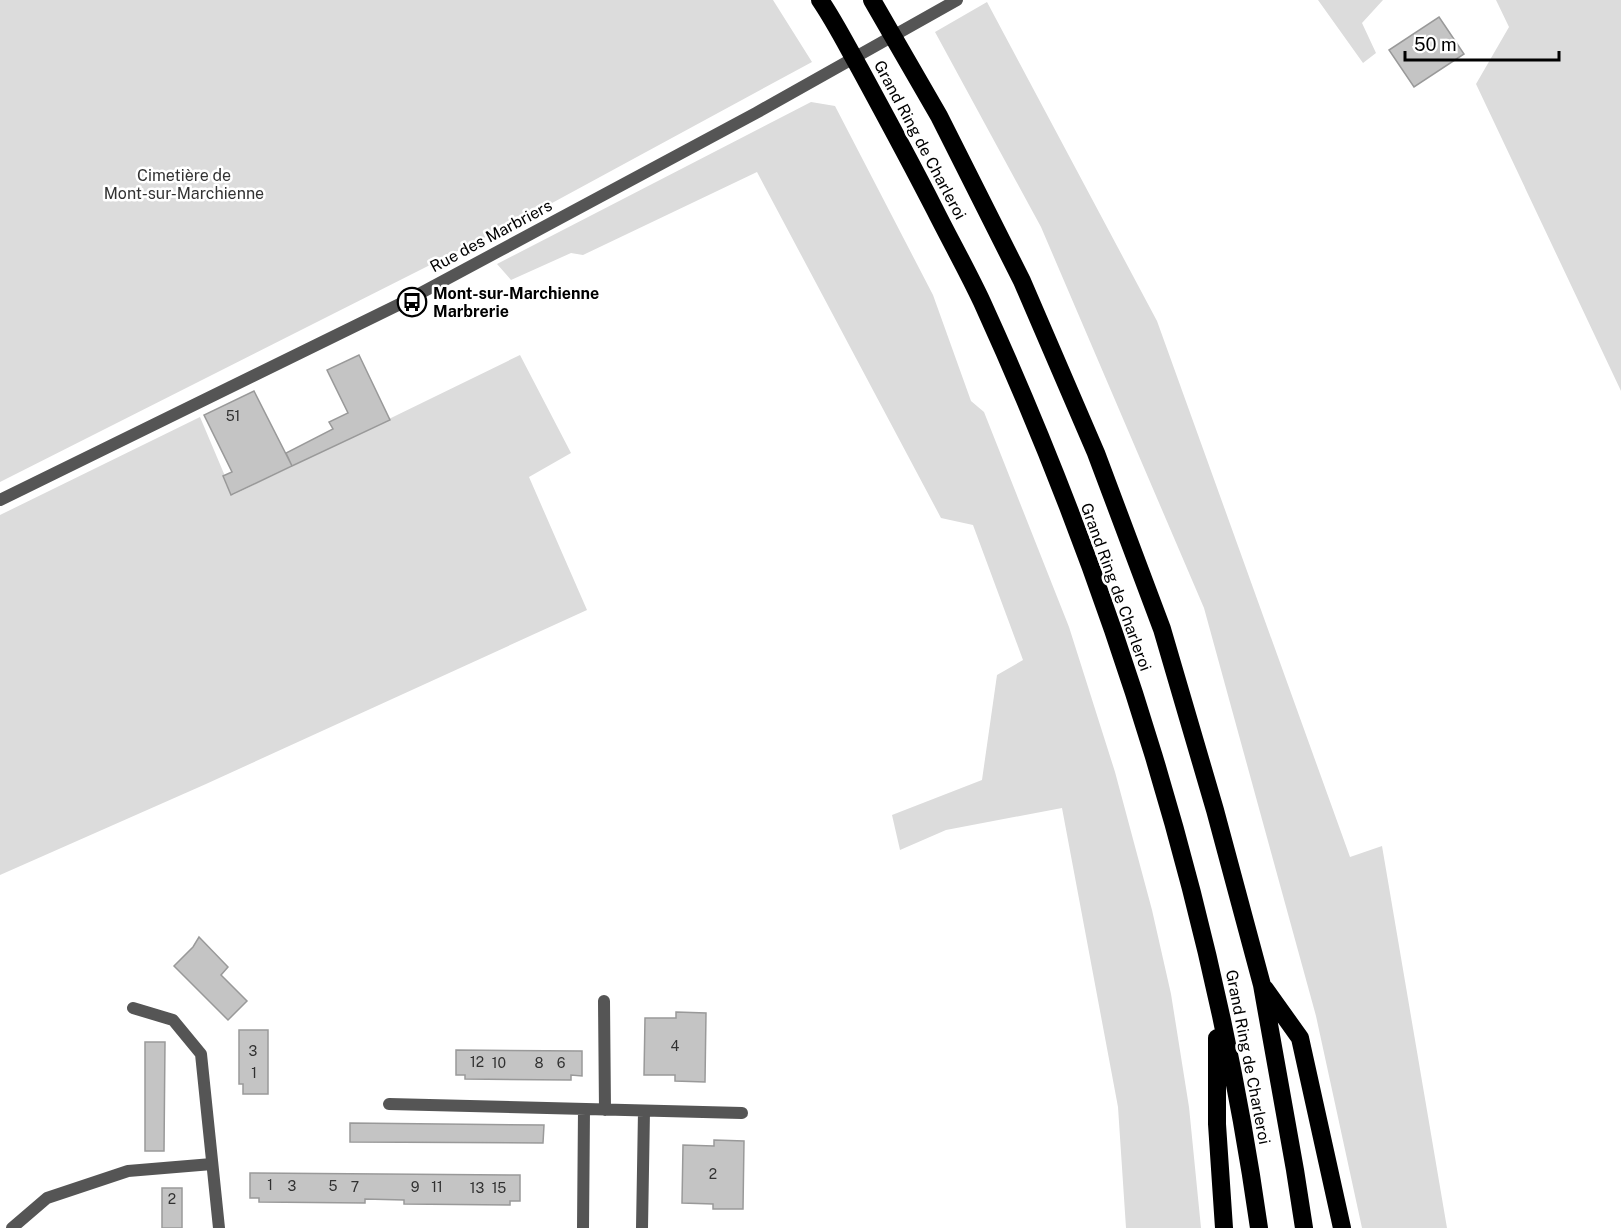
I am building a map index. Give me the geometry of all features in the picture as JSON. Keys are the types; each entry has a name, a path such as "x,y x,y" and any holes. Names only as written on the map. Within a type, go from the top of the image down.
{"highway":[{"name":"Grand Ring de Charleroi","path":"820,0 897,136 981,300 1053,469 1119,646 1173,821 1217,997 1259,1228"},
{"name":"Grand Ring de Charleroi","path":"872,0 939,116 1022,281 1096,453 1162,630 1215,810 1262,985 1304,1228"},
{"path":"1262,985 1300,1038 1342,1228"},
{"path":"1217,997 1217,1124 1224,1228"}],"street":[{"name":"Rue des Marbriers","path":"0,500 404,302 756,113 957,0"},
{"path":"604,1001 606,1110"},
{"path":"133,1008 173,1020 201,1054 219,1228"},
{"path":"389,1104 742,1113"},
{"path":"583,1228 584,1109"},
{"path":"642,1228 644,1111"},
{"path":"12,1228 47,1198 128,1171 212,1164"}],"green space":[{"name":"Cimetière de Mont-sur-Marchienne","path":"0,0 773,0 812,62 541,209 0,482"},
{"path":"1318,0 1383,0 1362,23 1376,53 1363,63"},
{"path":"1496,0 1621,0 1621,391 1476,84 1509,27"},
{"path":"987,2 1157,321 1350,857 1382,846 1447,1228 1362,1228 1316,1016 1204,608 1041,227 935,32"},
{"path":"811,102 835,106 933,295 971,401 984,412 1069,627 1115,772 1152,910 1171,994 1189,1107 1201,1228 1126,1228 1118,1107 1062,808 946,830 900,850 892,815 982,780 997,675 1023,660 973,525 941,518 757,172 583,255 571,253 511,280 497,264"},
{"path":"520,355 571,453 529,477 587,610 206,784 0,875 0,515 200,417 233,495"}],"building":[{"path":"1439,17 1464,54 1414,87 1389,50"},
{"path":"359,355 390,420 292,466 286,453 333,429 329,422 348,413 327,370"},
{"path":"254,391 292,466 231,495 223,476 232,472 204,415"},
{"path":"199,937 228,967 221,975 247,1001 228,1020 174,966 193,947"},
{"path":"676,1012 706,1013 705,1082 675,1081 675,1075 644,1075 645,1018 676,1018"},
{"path":"239,1030 268,1030 268,1094 243,1094 243,1084 239,1084"},
{"path":"145,1042 165,1042 164,1151 145,1151"},
{"path":"456,1050 582,1051 582,1076 571,1075 571,1080 465,1079 465,1075 456,1075"},
{"path":"350,1123 544,1125 543,1143 350,1142"},
{"path":"714,1140 744,1141 743,1209 713,1209 713,1204 682,1203 683,1145 714,1146"},
{"path":"250,1173 520,1175 520,1201 510,1201 510,1205 404,1204 404,1200 365,1199 365,1203 259,1202 259,1198 250,1198"},
{"path":"162,1188 182,1188 182,1228 162,1228"}],"place":[{"name":"Mont-sur-Marchienne Marbrerie","path":"412,302"}]}
